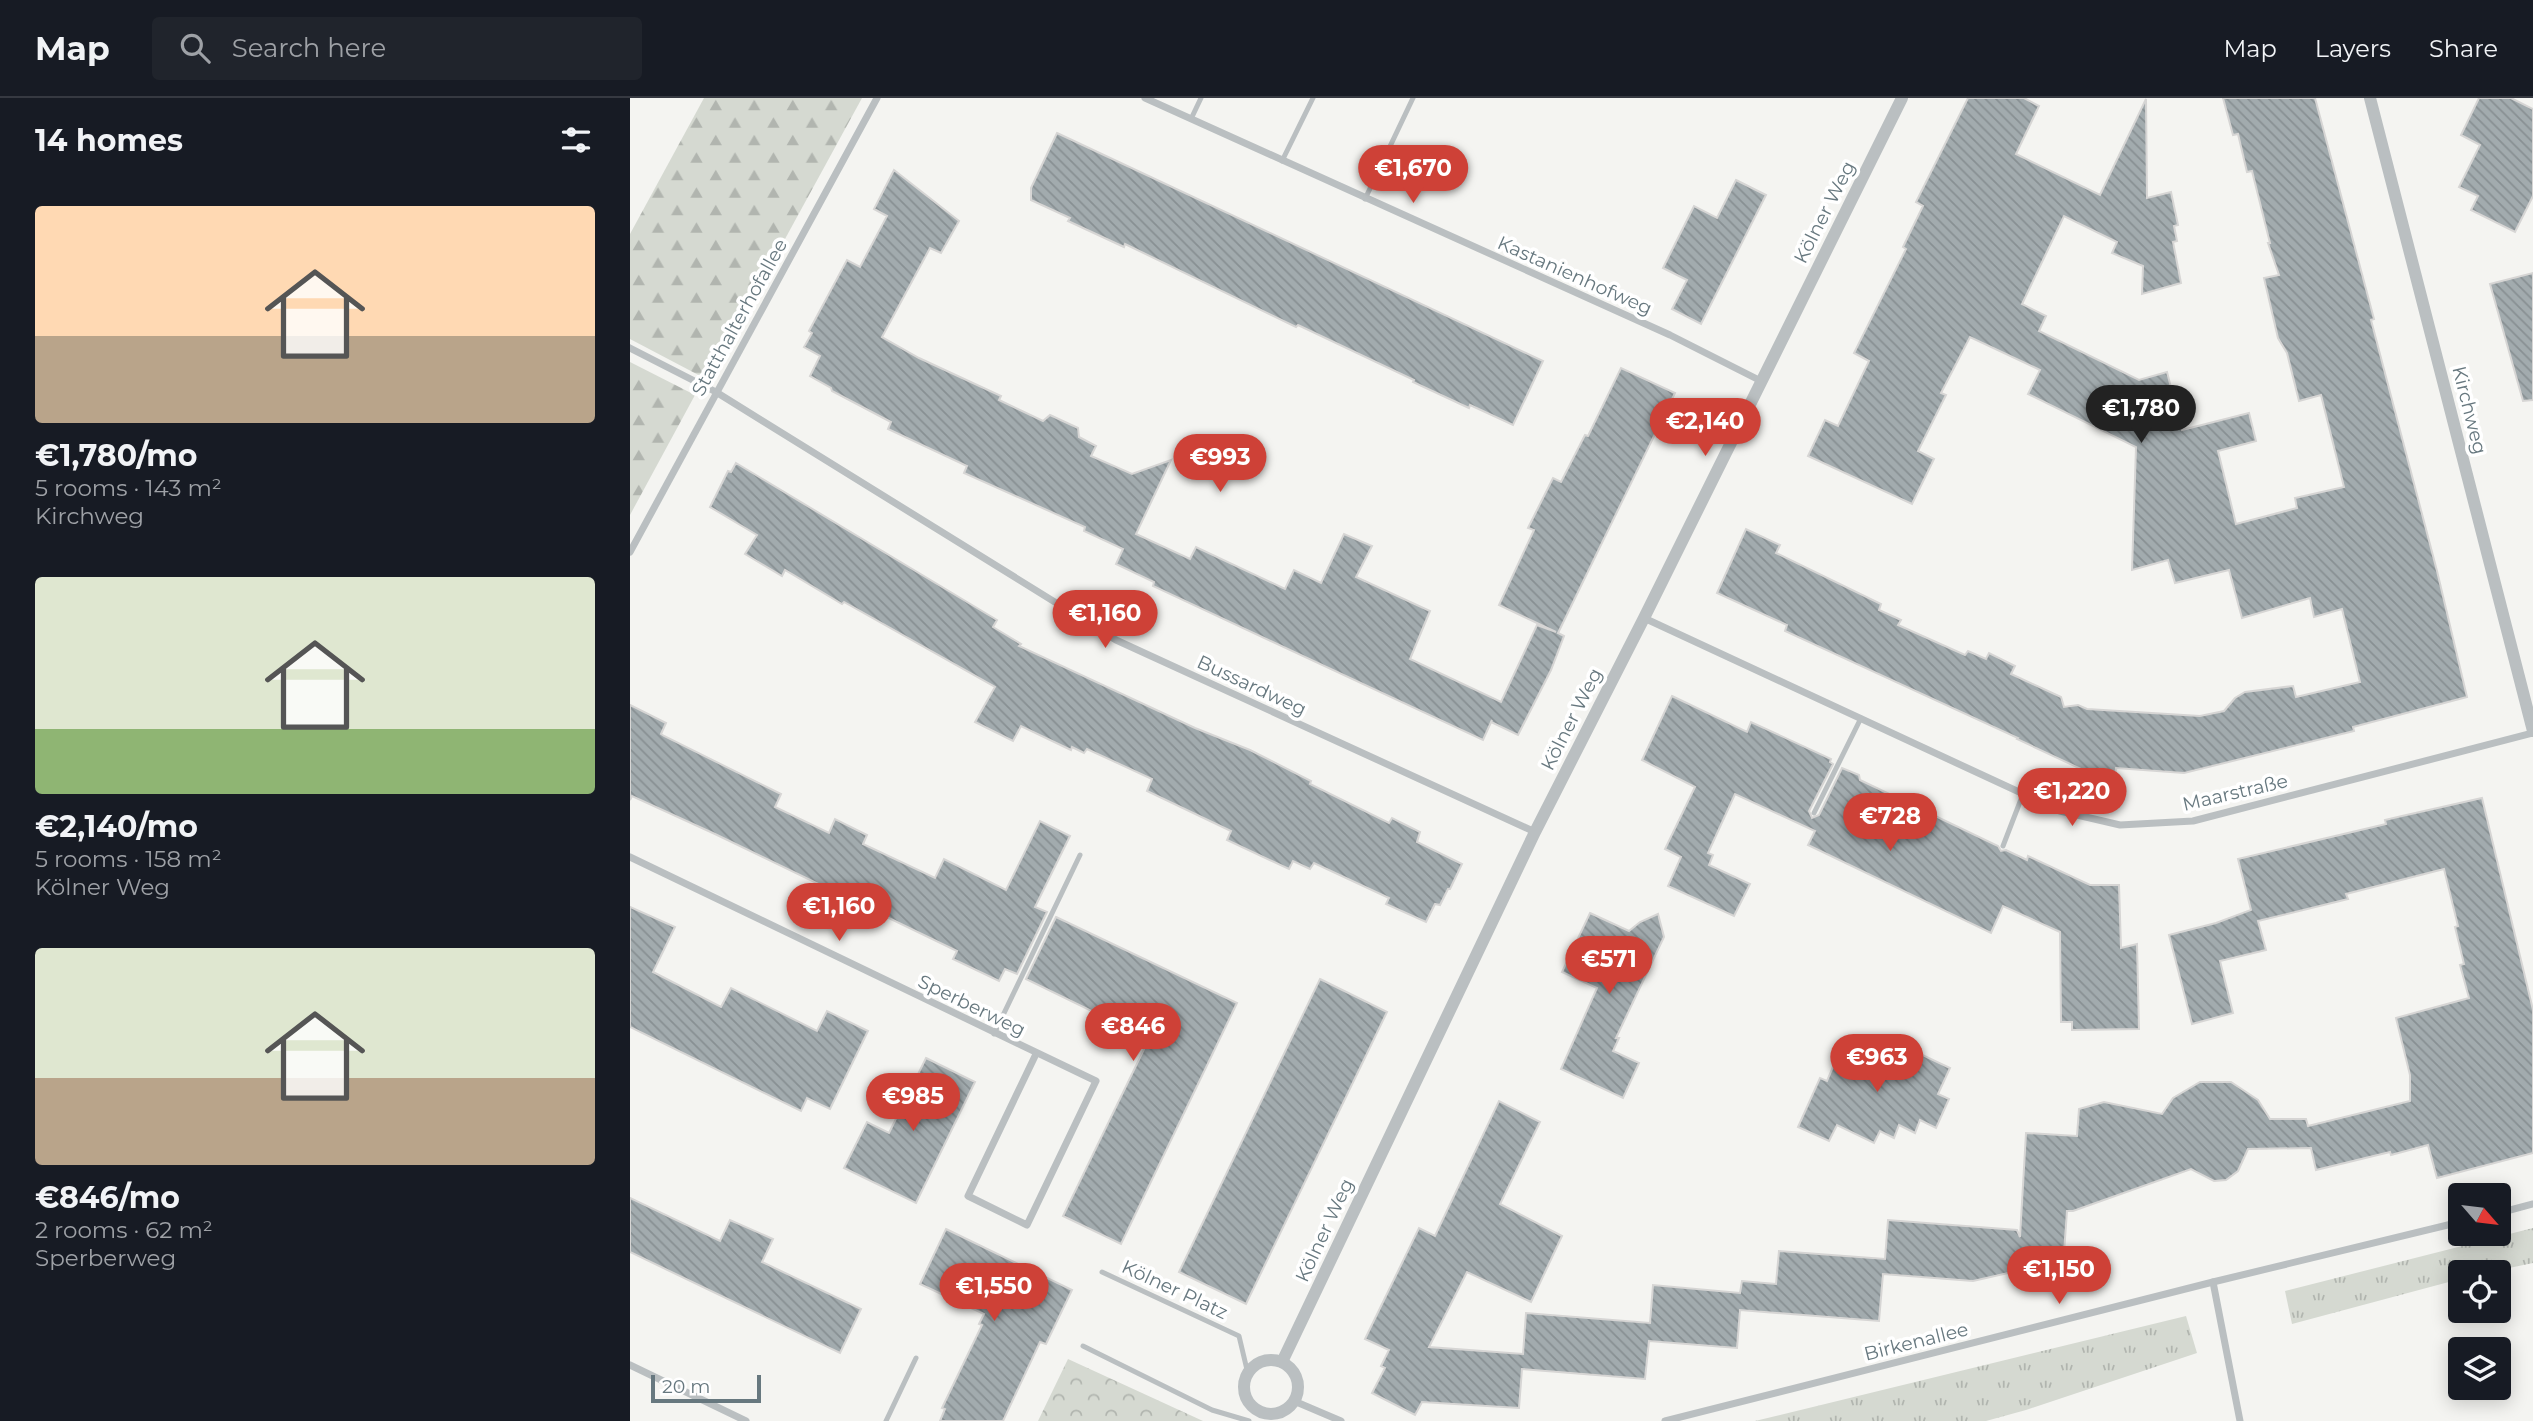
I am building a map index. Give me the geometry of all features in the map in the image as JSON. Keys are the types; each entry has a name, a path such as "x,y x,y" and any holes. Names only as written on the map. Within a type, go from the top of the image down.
{"street":[{"name":"Statthalterhofallee","path":"630,552 877,98"},
{"name":"Kastanienhofweg","path":"1145,98 1670,334 1761,381"},
{"name":"Kölner Weg","path":"1282,1362 1535,832 1902,98"},
{"name":"Kirchweg","path":"2370,98 2533,732"},
{"name":"Bussardweg","path":"630,348 716,392 1116,640 1535,832"},
{"name":"Maarstraße","path":"1644,618 2060,811 2120,825 2193,821 2533,732"},
{"name":"Sperberweg","path":"630,857 1096,1081 1027,1225 968,1196 1036,1054"},
{"path":"2511,1210 2533,1204"},
{"name":"Birkenallee","path":"1665,1421 2448,1225"},
{"path":"2213,1282 2240,1421"},
{"path":"1266,1360 1282,1362 1290,1367 1298,1383 1294,1401 1290,1407 1275,1414 1257,1416 1244,1391 1248,1374 1252,1367 1266,1360"},
{"path":"630,1365 746,1421"},
{"path":"1294,1401 1341,1421"}],"lane":[{"path":"1191,119 1200,98"},
{"path":"1282,161 1313,98"},
{"path":"1365,199 1413,98"},
{"path":"1814,813 1861,719"},
{"path":"2003,846 2023,794"},
{"path":"994,1034 1080,855"},
{"name":"Kölner Platz","path":"1101,1272 1239,1336 1248,1374"},
{"path":"1083,1346 1212,1410 1249,1421"},
{"path":"886,1421 916,1358"}],"green space":[{"path":"704,98 862,98 708,380 630,339 630,234"},
{"path":"630,362 695,395 630,515"},
{"path":"2533,1228 2533,1263 2511,1268 2511,1260 2448,1260 2448,1282 2292,1324 2285,1291 2462,1246 2511,1246 2511,1234"},
{"path":"2186,1316 2197,1353 1986,1421 1755,1421"},
{"path":"1068,1359 1203,1421 1038,1421"}],"building":[{"path":"1968,98 2024,98 2039,106 2016,154 2100,195 2146,99 2147,198 2171,192 2178,225 2174,226 2177,241 2173,242 2181,283 2142,294 2143,266 2112,253 2117,242 2064,216 2022,304 2046,316 2039,331 2139,380 2167,372 2182,430 2249,413 2256,441 2218,451 2236,524 2297,508 2295,498 2344,487 2321,395 2299,401 2287,353 2278,338 2264,278 2279,275 2268,243 2252,171 2247,172 2238,134 2233,135 2223,98 2315,98 2374,319 2371,320 2467,697 2353,727 2354,731 2184,773 2116,768 2115,778 2098,777 1785,631 1787,625 1717,593 1746,529 1780,545 1776,553 1881,604 1879,610 1901,620 1898,625 1965,655 1968,651 1986,659 1989,653 2015,666 2011,674 2061,697 2064,707 2078,705 2087,709 2200,716 2224,711 2235,698 2245,692 2293,686 2296,697 2360,682 2342,609 2314,617 2310,598 2242,618 2229,570 2175,583 2168,560 2132,570 2136,447 2028,394 2040,370 1970,337 1941,393 1946,395 1918,451 1934,459 1912,504 1808,456 1825,420 1838,426 1869,361 1854,353 1906,249 1903,247 1923,206 1916,202"},
{"path":"2479,98 2511,98 2533,109 2533,196 2515,232 2471,210 2478,196 2459,187 2480,145 2461,135"},
{"path":"1057,133 1543,361 1513,425 1470,405 1469,408 1125,244 1124,247 1068,221 1070,218 1031,200 1031,188"},
{"path":"894,170 959,221 941,253 930,248 882,337 919,358 1001,396 999,400 1043,421 1050,415 1078,428 1079,437 1096,446 1091,456 1132,474 1171,460 1136,534 1190,559 1196,547 1285,589 1294,570 1321,583 1344,534 1372,546 1356,577 1430,611 1410,659 1501,702 1537,625 1556,632 1499,605 1534,530 1528,528 1553,478 1561,482 1585,435 1588,436 1621,368 1675,393 1558,633 1564,636 1551,670 1518,735 1491,722 1483,740 1153,586 1154,582 1116,564 1123,549 1084,531 1085,527 964,473 967,466 888,429 891,422 832,391 810,376 820,356 804,347 812,333 809,331 847,260 860,267 887,216 874,209"},
{"path":"1736,180 1766,195 1701,324 1672,309 1687,280 1663,268 1694,206 1717,218"},
{"path":"2533,273 2533,400 2523,401 2490,284"},
{"path":"736,463 997,620 993,627 1021,644 1019,646 1195,728 1250,750 1311,781 1310,784 1389,823 1392,818 1420,832 1417,842 1462,864 1450,889 1440,905 1435,904 1426,922 1386,904 1389,898 1314,863 1310,869 1293,861 1289,869 1227,840 1231,831 1147,791 1152,779 1087,749 1084,753 1072,747 1071,750 1021,726 1013,741 975,722 995,687 785,570 782,576 745,554 757,535 710,507 728,471 731,472"},
{"path":"1672,696 1747,732 1751,722 1831,759 1833,764 1809,811 1812,818 1819,815 1842,768 1859,775 1860,780 1998,846 2001,851 2006,850 2027,860 2028,856 2090,885 2119,885 2121,948 2137,944 2139,1029 2072,1030 2072,1022 2061,1022 2060,932 2003,906 1991,933 1808,845 1815,831 1735,794 1708,853 1713,855 1709,865 1750,884 1734,916 1668,886 1681,857 1665,849 1695,787 1642,760"},
{"path":"630,705 666,723 661,734 664,736 781,794 775,807 829,833 835,819 867,835 863,844 935,878 944,859 1006,890 1040,821 1070,836 1035,907 1047,912 1017,974 1005,969 999,981 953,959 957,951 715,834 632,796 630,800"},
{"path":"2482,798 2533,1010 2533,1153 2437,1178 2428,1145 2316,1170 2311,1148 2248,1149 2238,1171 2226,1180 2214,1181 2191,1169 2067,1211 2064,1253 2024,1251 2030,1268 1973,1281 1883,1274 1879,1321 1740,1310 1737,1348 1649,1341 1645,1379 1522,1369 1519,1408 1422,1402 1415,1415 1372,1393 1385,1368 1381,1366 1389,1350 1365,1339 1419,1228 1435,1236 1499,1101 1540,1122 1500,1204 1562,1236 1531,1302 1467,1272 1429,1347 1523,1354 1526,1313 1650,1323 1653,1285 1740,1293 1742,1281 1776,1284 1779,1251 1885,1259 1888,1220 2017,1230 2020,1237 2026,1133 2077,1136 2079,1109 2104,1102 2162,1114 2173,1098 2200,1082 2231,1082 2258,1100 2270,1119 2306,1119 2308,1126 2410,1101 2410,1075 2396,1018 2469,998 2460,965 2464,964 2455,927 2458,926 2444,869 2346,894 2348,899 2258,921 2266,950 2220,961 2233,1013 2192,1024 2169,935 2216,923 2251,910 2238,859 2386,824 2385,820"},
{"path":"630,907 675,927 653,972 721,1007 731,988 817,1031 827,1011 868,1031 830,1109 807,1098 801,1111 630,1027"},
{"path":"1590,913 1629,931 1640,922 1658,914 1664,937 1616,1038 1619,1038 1613,1051 1639,1063 1623,1098 1561,1069 1597,988 1562,972"},
{"path":"1056,917 1237,1003 1121,1244 1063,1216 1149,1039 1026,979"},
{"path":"1320,979 1387,1012 1246,1304 1179,1272"},
{"path":"1850,1040 1887,1057 1893,1041 1950,1068 1938,1094 1949,1099 1936,1128 1920,1120 1915,1133 1899,1125 1894,1138 1880,1131 1874,1143 1837,1125 1829,1141 1798,1127 1820,1078 1827,1081 1835,1062 1839,1064"},
{"path":"926,1058 975,1082 916,1203 844,1168 867,1122 889,1133"},
{"path":"630,1198 720,1241 730,1220 773,1239 762,1262 861,1309 840,1353 630,1252"},
{"path":"946,1229 1072,1290 1046,1344 1040,1342 1003,1421 940,1421 945,1409 942,1408 982,1325 979,1324 984,1314 920,1284"}]}
